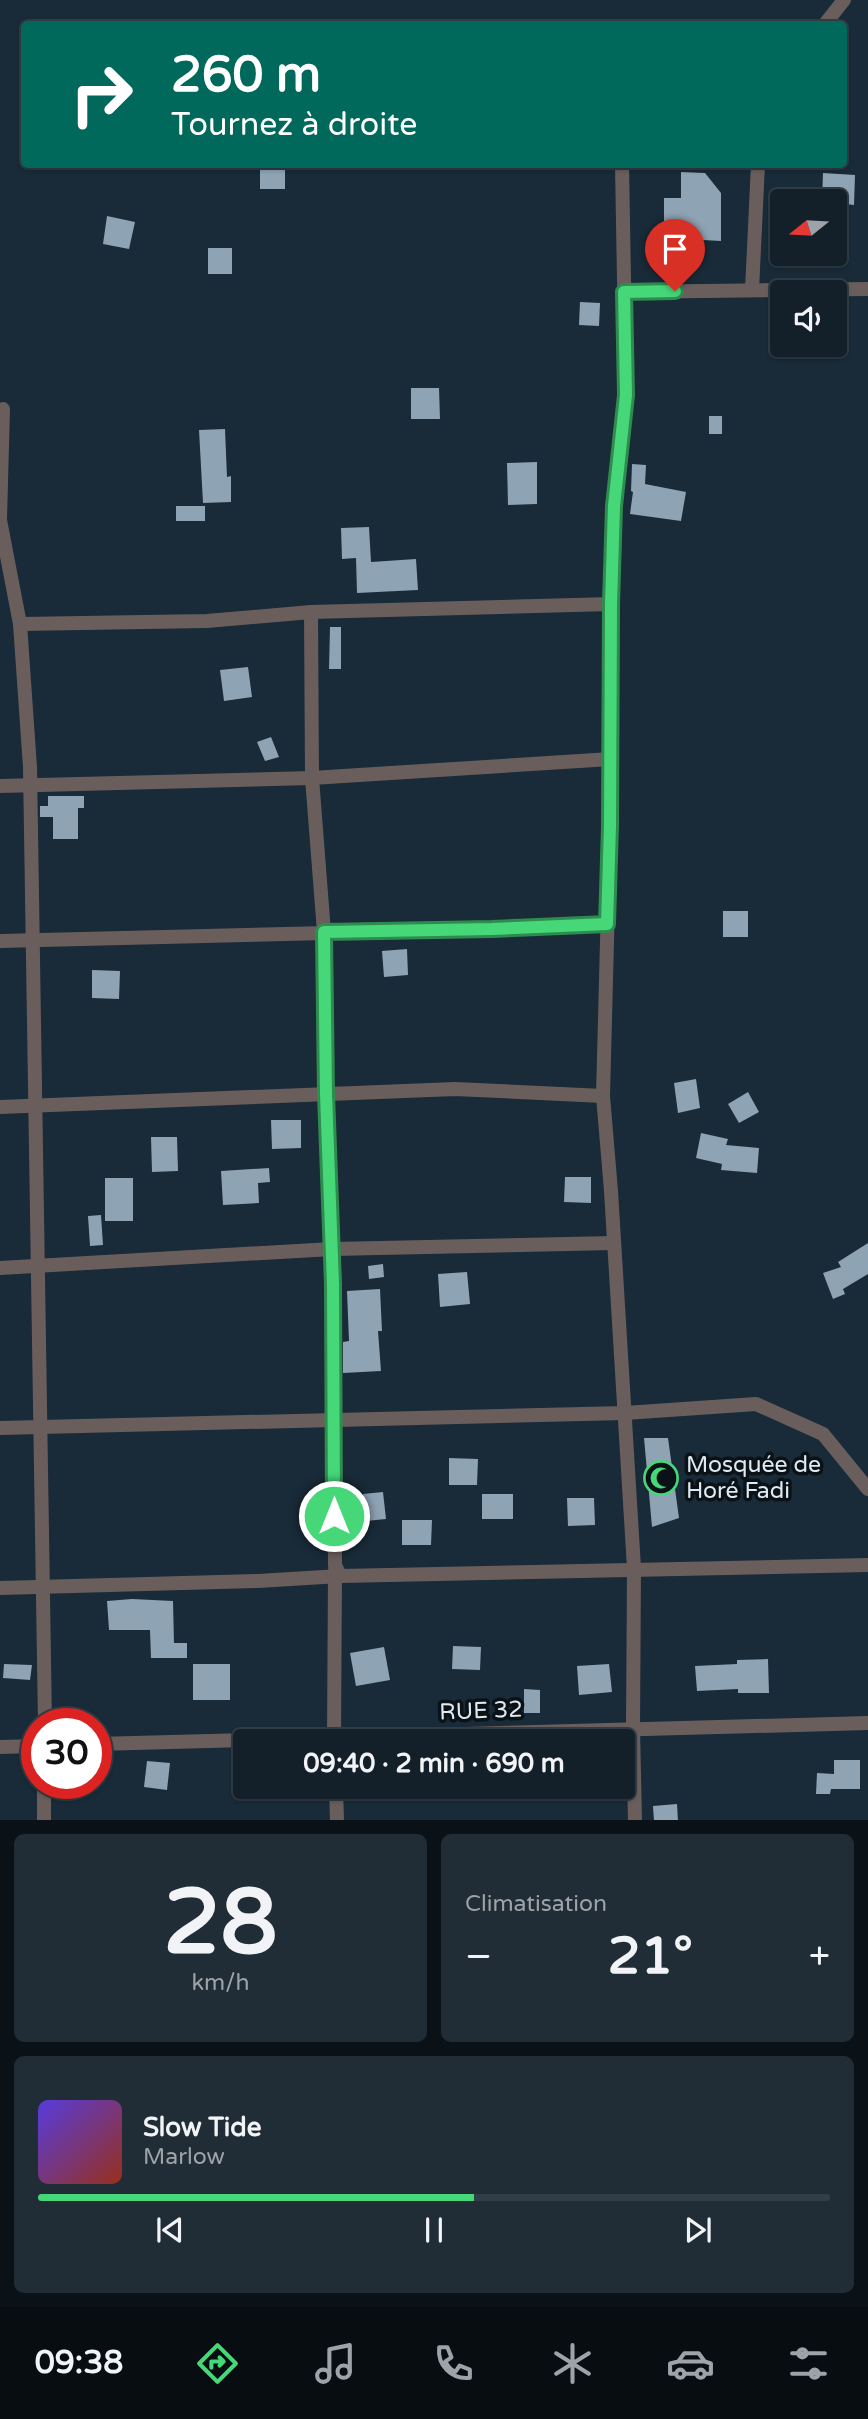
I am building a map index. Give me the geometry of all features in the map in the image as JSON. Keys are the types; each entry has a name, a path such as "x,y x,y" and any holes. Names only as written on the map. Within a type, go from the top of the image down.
{"street":[{"path":"827,21 844,0"},
{"path":"622,168 626,395 614,506 603,1096 634,1568 633,1729"},
{"path":"752,290 758,168"},
{"path":"624,292 868,289"},
{"path":"3,409 0,520 20,624 30,785 45,1708"},
{"path":"20,624 207,621 311,612 611,604"},
{"path":"311,612 312,778 324,932 332,1249 337,1572 334,1729"},
{"path":"0,786 312,778 611,759"},
{"path":"0,941 607,924"},
{"path":"0,1107 455,1089 603,1096"},
{"path":"0,1268 332,1249 614,1243"},
{"path":"0,1428 625,1413 757,1404 823,1434 868,1489"},
{"path":"0,1588 258,1581 337,1572 868,1565"},
{"name":"RUE 32","path":"635,1730 868,1723"},
{"name":"RUE 32","path":"112,1744 233,1742"},
{"path":"0,1747 21,1746"},
{"path":"44,1799 44,1820"},
{"path":"336,1799 337,1820"},
{"path":"635,1799 635,1820"}],"building":[{"path":"260,168 285,168 285,189 260,189"},
{"path":"681,172 705,173 721,193 721,241 685,239 686,223 664,222 664,198 681,198"},
{"path":"823,173 855,175 854,205 847,204 847,189 822,189"},
{"path":"107,216 135,222 129,249 103,244"},
{"path":"208,248 232,248 232,274 208,274"},
{"path":"580,302 600,303 599,326 579,325"},
{"path":"411,388 439,388 440,419 411,419"},
{"path":"709,416 722,416 722,434 709,434"},
{"path":"225,429 227,477 231,476 231,502 203,503 199,430"},
{"path":"537,462 537,504 508,505 507,463"},
{"path":"632,464 646,465 645,484 686,492 681,521 630,514 633,492"},
{"path":"176,506 205,506 205,521 176,521"},
{"path":"369,527 371,562 416,559 418,590 357,593 356,558 342,559 341,528"},
{"path":"330,627 341,627 341,669 329,669"},
{"path":"248,667 252,697 224,701 220,670"},
{"path":"271,737 279,757 265,761 257,742"},
{"path":"48,796 84,796 84,808 78,808 78,839 53,839 53,817 40,817 40,806 48,806"},
{"path":"723,911 748,911 748,937 723,937"},
{"path":"407,949 408,975 384,977 382,951"},
{"path":"92,970 120,971 119,999 92,998"},
{"path":"696,1079 700,1108 678,1113 674,1083"},
{"path":"748,1092 759,1112 739,1123 728,1104"},
{"path":"271,1120 301,1120 301,1148 272,1149"},
{"path":"701,1133 728,1139 726,1145 759,1148 757,1173 721,1170 722,1164 696,1158"},
{"path":"151,1137 177,1137 178,1171 152,1172"},
{"path":"269,1168 270,1182 258,1183 259,1203 223,1205 221,1171"},
{"path":"565,1177 591,1177 591,1203 564,1202"},
{"path":"105,1178 133,1178 133,1221 105,1221"},
{"path":"101,1215 103,1245 90,1246 88,1216"},
{"path":"868,1243 868,1274 843,1289 845,1294 833,1299 823,1273 841,1267 838,1262"},
{"path":"383,1264 384,1277 369,1279 368,1266"},
{"path":"467,1272 470,1304 440,1307 438,1274"},
{"path":"380,1289 382,1331 378,1331 381,1371 343,1373 343,1342 349,1341 347,1291"},
{"name":"Mosquée de Horé Fadi","path":"644,1438 668,1438 679,1518 652,1527"},
{"path":"449,1458 478,1459 477,1485 449,1485"},
{"path":"383,1492 386,1519 366,1521 363,1494"},
{"path":"482,1494 513,1494 513,1519 482,1519"},
{"path":"567,1498 594,1498 595,1525 568,1526"},
{"path":"402,1520 432,1520 431,1545 402,1545"},
{"path":"107,1601 173,1601 174,1643 187,1643 187,1658 151,1658 150,1630 109,1630"},
{"path":"453,1646 481,1647 480,1670 452,1669"},
{"path":"384,1647 390,1680 356,1686 350,1653"},
{"path":"768,1659 769,1693 738,1693 738,1689 697,1691 695,1666"},
{"path":"4,1664 32,1665 30,1680 3,1678"},
{"path":"193,1664 230,1664 230,1700 193,1700"},
{"path":"609,1664 612,1692 579,1695 577,1666"},
{"path":"524,1689 540,1690 540,1713 524,1713"},
{"path":"834,1760 860,1760 860,1789 831,1789 830,1794 816,1794 817,1773 834,1774"},
{"path":"147,1761 170,1763 167,1790 144,1787"},
{"path":"677,1804 678,1820 654,1820 653,1806"}],"place":[{"name":"Mosquée de Horé Fadi","path":"661,1478"}],"route":[{"path":"334,1516 333,1284 326,1094 324,932 607,924 614,506 626,395 624,292 675,291"}]}
